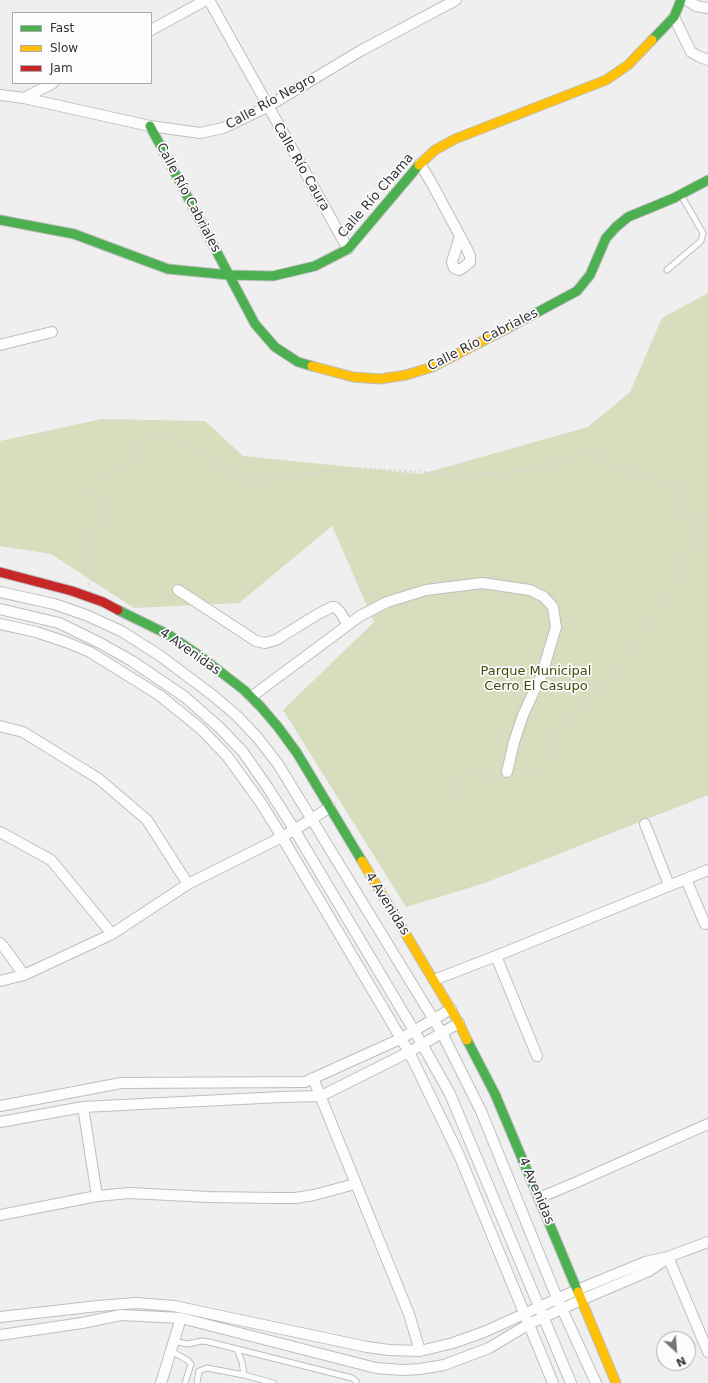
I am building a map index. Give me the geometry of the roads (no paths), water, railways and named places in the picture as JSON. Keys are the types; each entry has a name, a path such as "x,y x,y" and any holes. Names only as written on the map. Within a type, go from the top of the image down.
{"street":[{"path":"152,29 207,0"},
{"name":"Calle Río Caura","path":"207,0 348,249"},
{"name":"Calle Río Negro","path":"0,96 24,98 150,126 200,133 223,128 267,107 360,51 456,0"},
{"name":"Calle Río Chama","path":"0,220 74,234 168,269 229,275 273,276 315,266 348,249 420,164 435,150 455,138 606,80 628,65 674,17 681,0"},
{"path":"687,0 696,6 708,8"},
{"path":"674,17 691,52 708,60"},
{"path":"24,98 51,84"},
{"name":"Calle Río Cabriales","path":"150,126 254,324 275,347 298,362 353,377 380,379 406,375 432,367 469,349 577,291 590,274 606,238 628,216 680,194 708,180"},
{"path":"420,164 460,236"},
{"path":"0,346 52,332"},
{"name":"4 Avenidas","path":"0,572 82,594 103,602 169,635 200,656 251,697 278,727 297,753 459,1023 495,1094 616,1383"},
{"path":"251,697 360,616 387,602 426,590 482,583 530,590 544,597 553,607 556,627 542,674 523,715 514,742 507,775"},
{"path":"178,590 256,640 265,643 276,640 332,607 335,607 340,612 348,625"},
{"name":"4 Avenidas","path":"0,592 54,604 86,615 121,631 190,677 237,716 257,737 278,764 442,1033 481,1111 557,1298 596,1383"},
{"path":"0,608 59,623 100,643 132,662 185,697 220,728 242,752 268,788 294,830 422,1044 450,1094 571,1383"},
{"path":"0,624 36,632 90,652 159,695 200,728 228,756 261,803 282,837 409,1052 459,1155 553,1383"},
{"path":"0,726 23,732 99,779 147,820 188,884"},
{"path":"0,981 24,975 112,934 188,884 282,837 330,808"},
{"path":"645,824 669,885"},
{"path":"0,832 51,860 112,934"},
{"path":"434,980 708,870"},
{"path":"686,879 705,924"},
{"path":"0,943 24,975"},
{"path":"496,956 537,1056"},
{"path":"0,1106 121,1083 305,1082 414,1032 434,1021 451,1009"},
{"path":"0,1122 83,1107 321,1096 409,1052 459,1023"},
{"path":"313,1078 409,1314 420,1351"},
{"path":"83,1107 97,1196"},
{"path":"539,1198 708,1124"},
{"path":"0,1215 97,1196 129,1193 209,1197 288,1198 314,1195 355,1184"},
{"path":"0,1317 136,1303 174,1306 367,1347 389,1350 420,1351 453,1343 484,1332 557,1298 645,1262 668,1257 708,1242"},
{"path":"0,1335 121,1316 181,1318 376,1368 420,1370 468,1358 489,1348 543,1317 649,1271 668,1257"},
{"path":"668,1257 708,1352"},
{"path":"161,1383 181,1318"}],"lane":[{"path":"667,270 702,241 703,233 680,194"},
{"path":"174,1341 187,1344 202,1341 209,1342 352,1378 356,1381 356,1383"},
{"path":"237,1349 242,1362 244,1375"},
{"path":"171,1351 187,1360 190,1364 185,1383"},
{"path":"197,1383 199,1371 207,1368 244,1375 273,1383"}],"park label":[{"name":"Parque Municipal Cerro El Casupo","path":"536,680"}]}
